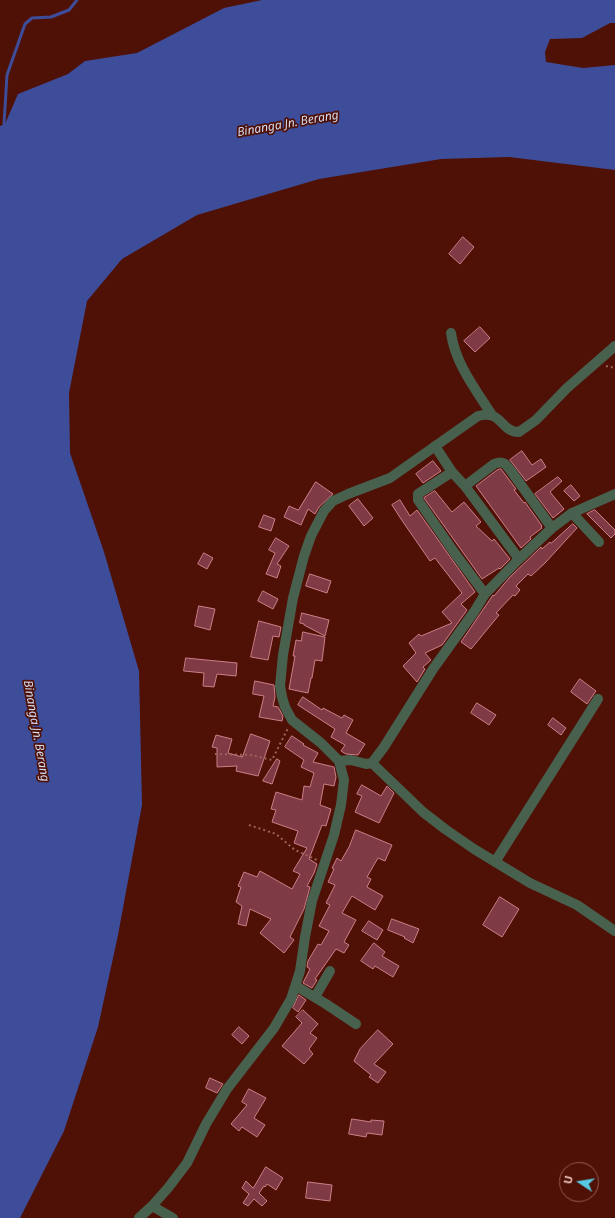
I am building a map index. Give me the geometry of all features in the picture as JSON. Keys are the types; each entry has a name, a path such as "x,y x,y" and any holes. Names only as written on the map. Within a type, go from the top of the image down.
{"street":[{"path":"451,333 452,346 457,356 469,379 492,414 512,431 519,432 536,420 568,388 615,346"},
{"path":"139,1218 168,1188 187,1163 206,1124 227,1089 274,1028 291,999 300,971 312,901 334,835 341,805 344,780 339,761 321,743 292,720 285,707 280,686 283,655 293,598 304,556 316,526 324,511 333,501 390,478 478,416 492,414"},
{"path":"435,446 452,472 465,486 519,559"},
{"path":"465,486 494,464 503,462 552,528"},
{"path":"452,472 418,494 418,500 456,555 486,594"},
{"path":"372,763 384,747 432,669 486,594 519,559 552,528 572,513 615,494"},
{"path":"572,513 599,542"},
{"path":"495,862 598,699"},
{"path":"339,761 351,760 372,763 423,812 445,829 495,862 530,883 576,905 615,931"},
{"path":"315,996 330,971"},
{"path":"296,986 315,996 356,1024"},
{"path":"152,1206 173,1218"}],"path":[{"path":"215,754 251,755 272,760 292,720"},
{"path":"250,825 276,834 295,850 324,863"}],"water":[{"name":"Binanga Jn. Berang","path":"262,0 615,0 615,23 610,23 582,38 550,39 545,52 546,62 583,68 615,65 615,170 509,157 441,159 319,179 197,215 122,259 87,301 69,393 70,453 104,552 139,671 142,805 118,935 98,1027 64,1131 20,1218 0,1218 0,126 5,124 18,94 68,74 85,61 137,53 224,8"}],"building":[{"path":"463,237 474,247 460,264 449,254"},
{"path":"480,327 490,338 475,352 464,341"},
{"path":"522,451 532,465 541,459 546,467 526,481 510,460"},
{"path":"433,461 441,471 423,483 416,474"},
{"path":"501,469 516,489 514,490 524,503 525,502 542,526 542,528 530,537 531,539 521,548 476,486 497,470"},
{"path":"558,477 562,481 550,492 564,509 553,518 535,494"},
{"path":"316,482 333,494 319,507 315,514 308,509 301,525 284,517 289,506 298,510"},
{"path":"571,485 580,496 574,501 564,491"},
{"path":"435,491 452,512 464,502 481,522 476,526 492,541 494,539 510,559 500,569 499,568 482,579 424,498"},
{"path":"358,499 373,518 364,526 349,506"},
{"path":"400,500 410,516 417,510 475,592 461,604 467,610 442,645 425,653 431,660 423,667 425,669 417,682 403,666 416,653 409,643 419,634 421,636 452,623 442,612 462,593 435,558 430,561 401,519 392,505"},
{"path":"595,510 615,530 615,534 611,538 587,514"},
{"path":"264,515 275,519 271,531 259,527"},
{"path":"573,524 577,528 545,563 531,576 528,574 516,586 520,590 515,596 513,595 496,613 499,615 471,649 461,642 493,595 494,596 509,578 541,547 542,549 550,542 551,543"},
{"path":"276,538 289,546 277,564 281,566 277,578 266,574 275,553 269,550"},
{"path":"204,553 213,558 207,569 198,564"},
{"path":"310,574 331,581 327,593 306,586"},
{"path":"263,591 278,599 273,609 258,601"},
{"path":"199,606 215,609 210,630 195,626"},
{"path":"302,613 329,620 325,636 300,623"},
{"path":"259,621 281,627 279,637 273,636 268,660 251,657"},
{"path":"303,632 325,637 322,661 315,660 308,693 289,689 295,656 293,656 296,640 301,641"},
{"path":"186,658 237,663 236,676 217,674 214,687 203,686 204,673 184,671"},
{"path":"580,679 596,691 587,704 571,692"},
{"path":"255,681 274,685 275,697 273,706 278,707 283,716 282,721 259,717 264,696 253,694"},
{"path":"303,697 322,710 323,708 342,718 344,715 353,720 346,733 365,744 358,755 346,754 341,751 345,745 331,737 335,729 298,705"},
{"path":"477,703 496,715 489,725 471,713"},
{"path":"553,718 566,728 561,735 548,725"},
{"path":"251,734 270,741 258,776 236,771 237,766 217,767 217,748 212,747 216,735 232,739 228,753 242,757"},
{"path":"292,736 304,744 303,745 318,753 313,762 334,767 336,777 334,786 324,784 320,805 331,809 326,826 322,825 309,859 317,864 307,886 310,887 304,909 290,937 294,940 284,953 260,933 271,919 250,909 246,926 238,924 242,906 236,902 241,887 238,886 244,872 257,877 260,871 292,889 300,874 293,871 307,848 294,843 298,831 272,822 276,810 271,809 276,792 302,800 304,786 310,787 314,773 301,767 304,760 285,747"},
{"path":"277,759 280,761 272,784 263,781"},
{"path":"362,785 381,796 387,786 394,793 379,823 355,812 362,796 357,794"},
{"path":"356,830 392,845 385,861 378,858 367,877 371,879 367,887 383,896 375,910 352,896 342,913 356,920 344,942 349,945 344,953 336,949 315,979 317,980 312,988 303,983 310,969 307,967 308,961 318,944 321,945 329,931 319,926 330,905 326,903 335,885 328,882 337,858 341,861"},
{"path":"500,897 519,909 502,937 483,925"},
{"path":"392,919 419,929 413,943 404,938 405,937 388,930"},
{"path":"369,921 383,930 377,940 362,931"},
{"path":"374,943 385,952 382,956 399,966 393,977 375,966 373,969 361,961"},
{"path":"299,995 306,1000 298,1012 293,1008"},
{"path":"303,1010 318,1024 310,1033 317,1038 309,1049 313,1054 304,1064 282,1046 302,1023 296,1017"},
{"path":"239,1027 249,1036 242,1044 232,1035"},
{"path":"378,1030 393,1044 374,1064 386,1072 378,1083 369,1077 371,1075 354,1061 360,1049"},
{"path":"210,1078 223,1084 217,1093 206,1088"},
{"path":"249,1089 266,1098 254,1118 265,1125 257,1137 242,1127 239,1131 231,1124 247,1105 242,1102"},
{"path":"352,1119 371,1122 371,1120 384,1121 382,1135 367,1133 366,1137 349,1134"},
{"path":"266,1167 283,1178 276,1190 267,1184 265,1187 264,1186 259,1193 267,1201 262,1206 254,1199 248,1206 243,1203 249,1194 242,1188 246,1181 253,1188"},
{"path":"308,1182 332,1185 330,1201 306,1198"}],"waterway":[{"path":"4,124 7,75 25,24 32,18 51,17 69,10 77,0"}]}
